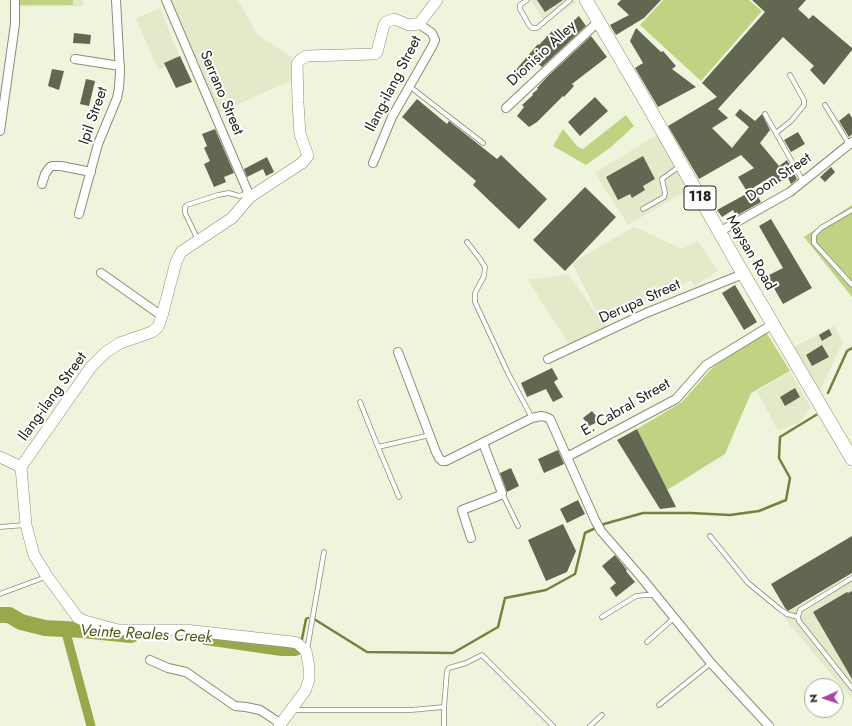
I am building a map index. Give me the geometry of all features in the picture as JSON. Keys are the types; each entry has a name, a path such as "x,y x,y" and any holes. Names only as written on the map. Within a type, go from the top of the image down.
{"main road":[{"name":"Maysan Road","path":"586,0 682,165 743,274 852,459"}],"street":[{"path":"0,131 15,24 14,0"},
{"name":"Ipil Street","path":"79,214 98,144 117,98 119,88 120,66 116,0"},
{"name":"Serrano Street","path":"166,0 249,195"},
{"name":"Ilang-ilang Street","path":"419,24 437,0"},
{"name":"Ilang-ilang Street","path":"21,467 91,367 106,352 120,343 152,332 158,327 178,256 198,240 232,218 249,195 302,164 308,156 300,134 298,64 301,59 307,56 372,55 377,52 386,22 394,19 409,25 419,24 432,33 435,40 392,117 373,163"},
{"name":"Dionisio Alley","path":"506,108 599,21"},
{"path":"75,59 120,66"},
{"name":"Doon Street","path":"719,232 790,192 850,143"},
{"path":"42,184 45,174 52,166 61,166 91,172"},
{"path":"101,273 162,316"},
{"name":"Derupa Street","path":"548,359 646,313 743,274"},
{"name":"E. Cabral Street","path":"567,457 676,398 706,365 773,324"},
{"path":"398,352 439,458 442,461 446,461 532,418 541,416 550,419 601,531 656,595 711,663 769,726"},
{"path":"471,538 462,510 501,495 502,490 483,443"},
{"path":"0,458 21,467 26,525 34,555 47,576 78,618 118,630 185,630 298,642 306,651 309,667 309,680 305,691 279,725 260,710 235,706 186,672 168,668 150,660"}],"lane":[{"path":"527,0 520,5 520,9 532,28 537,28 570,0"},
{"path":"776,133 791,121 804,106 804,100 790,75"},
{"path":"410,86 483,143"},
{"path":"825,105 850,143"},
{"path":"766,114 803,182"},
{"path":"643,209 664,197 665,193 662,179 682,165"},
{"path":"198,240 185,213 184,207 218,194 229,193 239,196 249,195"},
{"path":"852,210 821,228 814,235 814,243 852,285"},
{"path":"467,242 485,267 484,276 475,293 476,302 508,373 532,418"},
{"path":"360,402 399,497"},
{"path":"378,447 431,435"},
{"path":"501,495 504,497 518,526"},
{"path":"0,527 26,525"},
{"path":"710,536 748,583 781,610 787,614 798,617"},
{"path":"306,651 324,552"},
{"path":"0,594 40,580 47,576"},
{"path":"852,578 800,610 798,617 799,621 852,688"},
{"path":"602,618 636,596 656,595"},
{"path":"647,642 674,618"},
{"path":"444,726 446,671 449,668 466,664 482,655 553,726"},
{"path":"659,705 711,663"},
{"path":"290,710 382,711 444,707"},
{"path":"590,726 602,715"}],"shaded area":[{"path":"16,0 83,0 83,6 16,7"},
{"path":"167,0 238,0 257,34 292,58 292,80 217,114"},
{"path":"531,0 576,0 577,2 545,23"},
{"path":"160,8 181,60 158,70 136,18"},
{"path":"658,134 689,189 628,225 595,173"},
{"path":"634,227 682,249 698,241 718,271 694,286 691,280 604,323 606,327 570,346 528,280 568,274 601,320 572,263"},
{"path":"834,326 843,342 820,391 792,348"},
{"path":"790,372 811,407 800,422 778,431 757,391"},
{"path":"852,575 852,699 844,689 844,678 834,678 782,615"}],"green space":[{"path":"18,0 73,0 73,5 18,5"},
{"path":"663,0 749,0 762,11 701,81 640,25"},
{"path":"626,115 634,126 611,147 586,165 553,146 563,129 578,147 583,149"},
{"path":"852,205 852,297 804,237"},
{"path":"766,332 790,371 751,393 725,454 667,490 637,429 682,402 714,366"}],"building":[{"path":"537,0 563,0 545,12"},
{"path":"621,0 661,0 644,18 616,35 610,25 629,15 617,4"},
{"path":"752,0 806,0 798,9 809,19 813,15 852,48 852,50 824,85 810,70 814,66 783,37 718,109 728,118 712,128 732,148 749,127 735,115 740,109 755,121 762,114 770,130 760,143 779,166 787,160 797,179 791,184 787,176 775,186 769,178 753,188 761,202 736,216 733,210 722,217 717,210 748,193 738,177 754,168 741,155 699,179 668,126 717,97 702,83 765,12"},
{"path":"579,16 586,26 542,67 537,63 522,80 514,72 538,44 539,45 553,30 558,35"},
{"path":"636,28 661,52 663,51 676,66 672,69 696,87 658,107 635,68 643,63 630,41"},
{"path":"74,33 91,35 90,44 73,43"},
{"path":"591,36 607,57 572,84 574,86 564,97 563,96 537,122 529,127 517,116 524,107 522,105 533,95 532,94 547,77"},
{"path":"180,56 192,82 176,88 164,63"},
{"path":"52,69 64,71 59,90 48,86"},
{"path":"86,79 95,81 89,106 80,104"},
{"path":"595,97 608,111 580,136 568,122"},
{"path":"417,99 447,124 449,121 497,159 501,155 547,199 519,229 473,185 476,181 402,117"},
{"path":"849,113 852,118 852,134 849,137 839,121"},
{"path":"215,129 234,173 224,177 226,182 214,187 204,164 210,161 204,148 207,146 202,134"},
{"path":"798,132 805,144 791,152 784,140"},
{"path":"643,156 655,179 643,186 645,190 632,198 630,194 618,200 606,177"},
{"path":"267,157 274,172 266,176 263,169 247,177 244,169"},
{"path":"831,167 835,172 825,182 820,177"},
{"path":"585,187 616,217 565,271 533,240"},
{"path":"771,219 812,288 783,304 767,276 783,268 759,226"},
{"path":"735,285 757,322 744,330 722,293"},
{"path":"829,329 832,335 822,341 819,335"},
{"path":"822,345 829,357 812,366 806,355"},
{"path":"552,368 558,379 554,382 563,397 553,402 546,389 527,397 521,383"},
{"path":"795,388 800,397 785,406 780,397"},
{"path":"592,411 600,421 589,426 583,418"},
{"path":"637,429 676,507 660,509 617,440"},
{"path":"558,450 564,464 544,473 538,459"},
{"path":"511,468 519,486 507,492 500,473"},
{"path":"578,500 585,514 567,523 560,509"},
{"path":"563,524 576,551 567,572 546,581 528,540"},
{"path":"852,536 852,573 788,611 771,584"},
{"path":"615,555 635,582 616,597 610,588 616,583 602,566"},
{"path":"852,591 852,679 813,612 847,592"}],"waterway":[{"path":"828,393 847,351 852,348"},
{"path":"314,619 367,652 453,653 498,627 505,598 546,590 575,574 585,533 604,524 643,513 730,515 759,511 786,500 790,478 779,458 780,437 816,415"},
{"name":"Veinte Reales Creek","path":"0,615 9,615 21,622 45,628 131,635"},
{"path":"302,639 306,619 308,618"},
{"path":"65,629 91,726"},
{"name":"Veinte Reales Creek","path":"206,637 282,648 295,648"}]}
